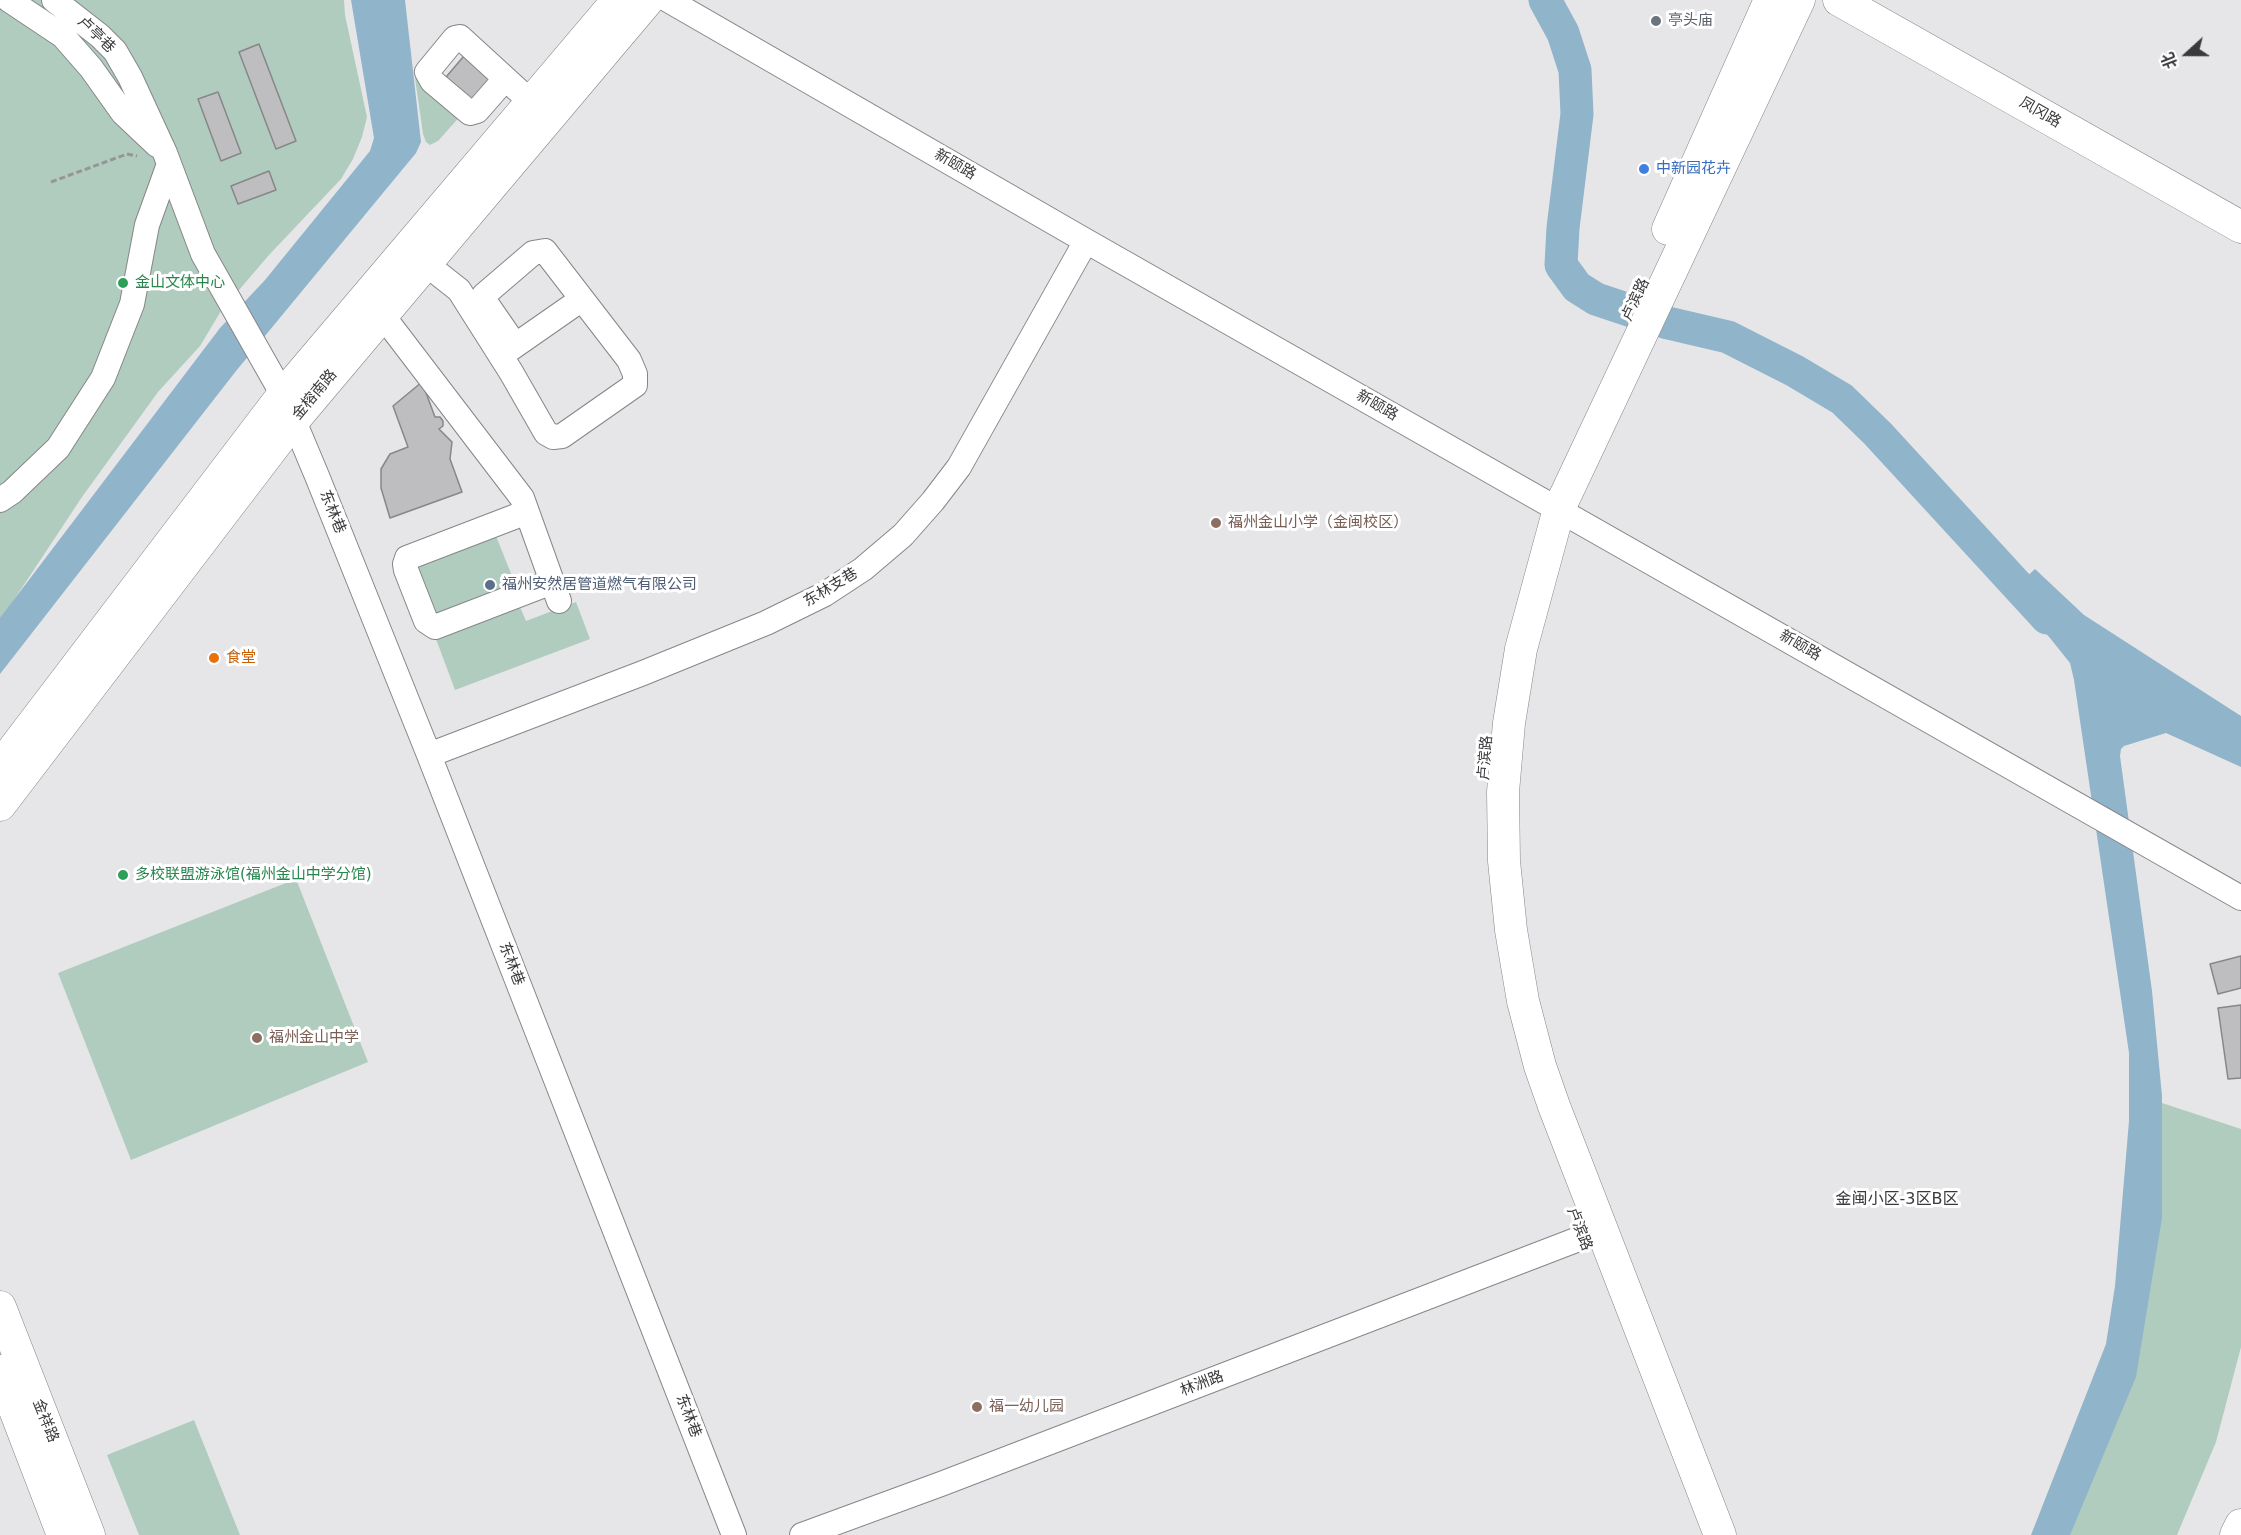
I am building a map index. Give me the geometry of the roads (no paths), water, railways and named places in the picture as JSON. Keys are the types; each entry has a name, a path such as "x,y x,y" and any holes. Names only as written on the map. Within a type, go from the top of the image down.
{"main road":[{"name":"金榕南路","path":"0,767 531,102 618,0"},
{"name":"金榕南路","path":"0,805 288,408 382,316 648,0"},
{"name":"卢滨路","path":"1699,1535 1592,1234 1522,1076 1510,1036 1492,951 1484,853 1486,758 1495,676 1515,584 1658,277 1770,0"},
{"path":"1658,277 1799,0"},
{"name":"凤冈路","path":"1839,0 2241,227"},
{"path":"1592,1234 1720,1535"},
{"name":"金祥路","path":"0,1307 89,1535"},
{"name":"金祥路","path":"0,1371 63,1535"},
{"path":"2236,1535 2241,1525"}],"street":[{"path":"0,500 12,492 58,448 103,378 132,304 147,225 167,159 123,113 91,68 63,36 9,0"},
{"name":"卢亭巷","path":"54,0 100,36 115,51 130,77 167,159 203,254"},
{"name":"新颐路","path":"668,0 1086,241 2241,898"},
{"path":"505,79 531,102"},
{"name":"东林支巷","path":"429,755 765,623 825,594 863,569 903,535 933,501 959,466 1086,241"},
{"path":"545,251 629,360 635,374 635,385 562,436 553,437 546,433 508,350 484,295 532,253 545,251"},
{"name":"东林巷","path":"203,254 288,408 317,476 429,755 734,1535"},
{"path":"426,264 459,290 508,350"},
{"path":"508,350 582,299"},
{"path":"382,316 522,498 556,591 435,627 426,621 406,570 407,558 527,512"},
{"name":"林洲路","path":"802,1535 941,1484 1592,1234"}],"water":[{"path":"351,0 405,0 421,142 416,153 236,371 0,674 0,618 220,328 265,280 370,151 374,138"},
{"path":"2035,569 2084,615 2241,716 2241,767 2166,733 2124,746 2121,749 2120,756 2152,991 2162,1096 2162,1218 2136,1377 2070,1535 2031,1535 2106,1344 2115,1286 2129,1121 2129,1053 2070,663 2009,593"}],"waterway":[{"path":"1545,0 1563,33 1575,70 1577,114 1563,228 1561,265 1577,287 1596,299 1668,323 1728,337 1795,371 1842,399 1878,434 2047,618"}],"place":[{"name":"亭头庙","path":"1656,21"},
{"name":"中新园花卉","path":"1644,169"},
{"name":"金山文体中心","path":"123,283"},
{"name":"福州金山小学（金闽校区）","path":"1216,523"},
{"name":"福州安然居管道燃气有限公司","path":"490,585"},
{"name":"食堂","path":"214,658"},
{"name":"多校联盟游泳馆(福州金山中学分馆)","path":"123,875"},
{"name":"福州金山中学","path":"257,1038"},
{"name":"福一幼儿园","path":"977,1407"}],"district":[{"name":"金闽小区-3区B区","path":"1897,1200"}]}
